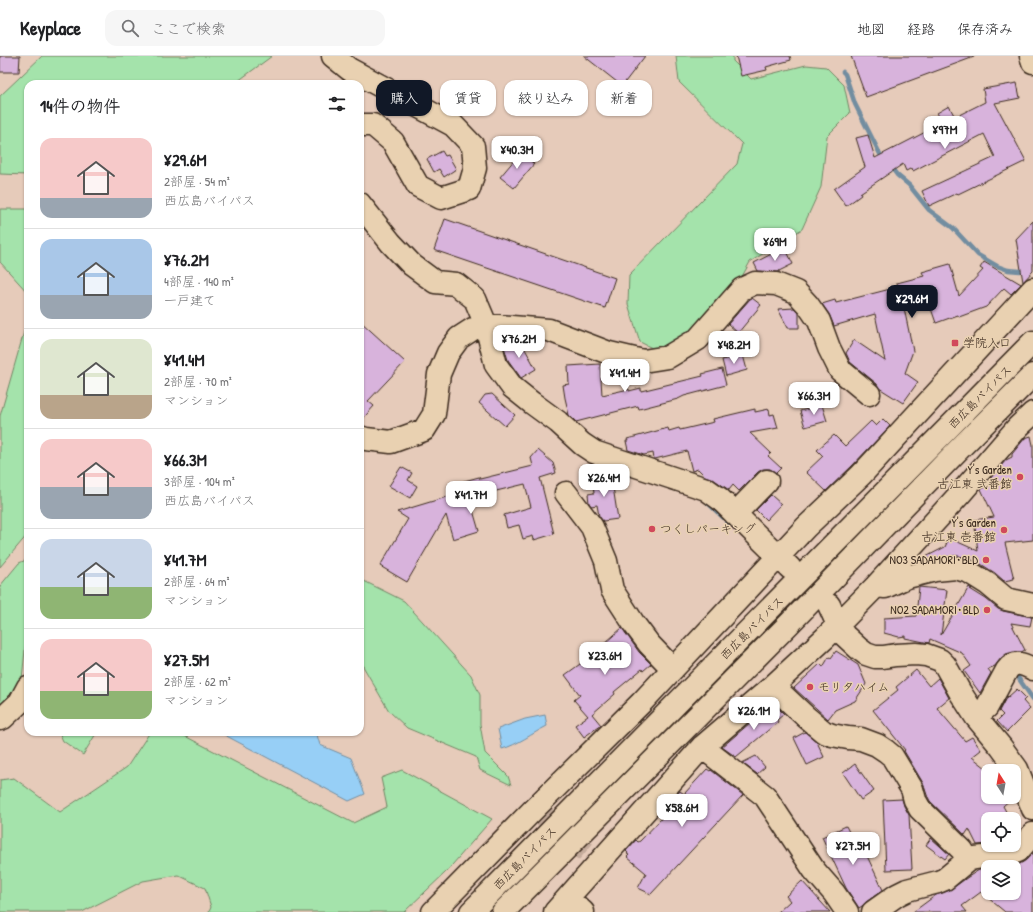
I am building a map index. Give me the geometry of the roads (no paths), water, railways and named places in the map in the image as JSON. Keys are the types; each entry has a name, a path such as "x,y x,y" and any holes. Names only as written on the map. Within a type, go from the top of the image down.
{"main road":[{"path":"333,56 349,69 454,125 473,146 475,168 469,189 441,198 418,186 393,142 373,125 364,125"},
{"path":"1031,56 1033,62"},
{"path":"364,209 391,243 412,265 435,282 456,284 475,299 486,325 496,366 512,387 594,452 706,489 720,499 784,562"},
{"path":"364,438 391,442 424,430 434,414 439,374 448,353 459,338 473,329 486,325 549,330 609,353 643,361 668,357 698,339 742,289 755,283 776,284 796,292 820,321 829,348 840,370 869,394"},
{"path":"433,912 539,812 672,669 784,562 806,527 885,450 1033,289"},
{"name":"西広島バイパス","path":"471,912 1033,342"},
{"name":"西広島バイパス","path":"503,912 788,625 1033,375"},
{"path":"569,907 593,858 702,747 773,686 838,625 876,586 960,494 1018,427 1033,413"},
{"path":"735,514 767,481"},
{"path":"566,493 592,527 606,561 612,590 649,644 672,669"},
{"path":"876,586 884,587 907,577 935,570 956,568 969,572 988,584 993,596 1024,606"},
{"path":"829,606 844,635 866,654 875,657 916,654 933,657 940,660 945,665 960,692 976,716 1017,769 1033,809"},
{"path":"976,716 987,707 1010,666 1023,664 1033,669"},
{"path":"773,686 824,732 832,735 861,739 877,745 892,756 912,789 915,800 920,809 962,850 968,860"},
{"path":"0,719 20,702 24,694"},
{"path":"702,747 765,796 814,870 834,893 847,912"},
{"path":"873,912 897,895 907,890 945,879 968,860 1011,854 1018,851 1033,834"}],"water":[{"path":"545,715 547,726 519,742 502,749 498,729 525,719"},
{"path":"227,736 317,736 320,745 351,758 365,794 349,801"}],"waterway":[{"path":"843,72 855,104 880,154 885,160"},
{"path":"891,167 897,175 909,185 929,210 953,228 978,255 997,266 1008,270 1020,271"},
{"path":"708,503 730,524"},
{"path":"1014,672 1033,699"}],"tunnel":[{"path":"544,816 586,852"}],"place":[{"name":"学院入口","path":"955,343"},
{"name":"Y's Garden 古江東 弐番館","path":"1020,477"},
{"name":"つくしパーキング","path":"652,529"},
{"name":"Y's Garden 古江東 壱番館","path":"1004,530"},
{"name":"NO3 SADAMORI･BLD","path":"986,560"},
{"name":"NO2 SADAMORI･BLD","path":"987,610"},
{"name":"モリタハイム","path":"810,687"}]}
